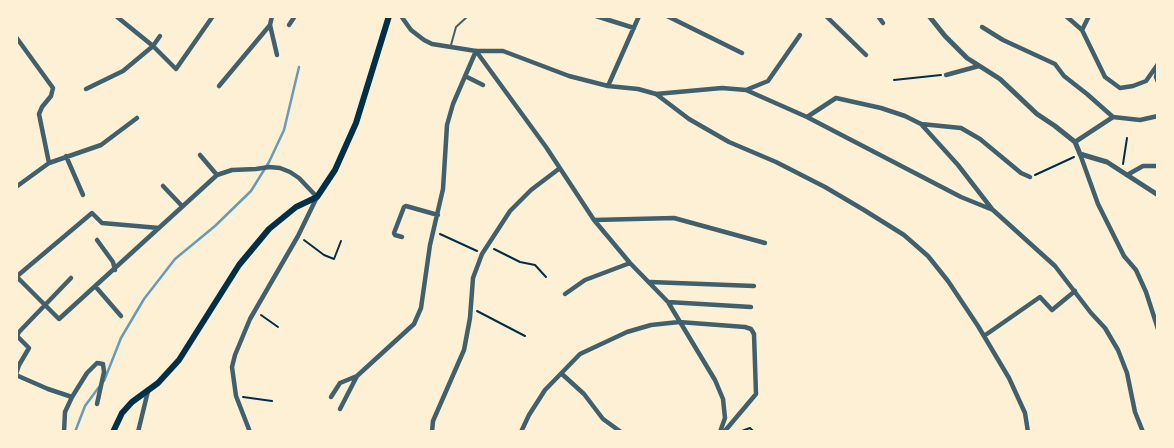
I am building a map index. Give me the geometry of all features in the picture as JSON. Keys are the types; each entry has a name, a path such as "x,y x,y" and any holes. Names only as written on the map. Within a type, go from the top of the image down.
{"main road":[{"path":"113,432 126,408 164,377 179,360 239,265 269,229 296,207 317,198 334,170 356,123 389,16"}],"street":[{"path":"116,16 154,46 176,69 213,16"},
{"path":"219,86 270,24 272,16"},
{"path":"289,24 295,16"},
{"path":"401,16 412,30 432,44 476,51 503,51 569,76 608,86 638,89 656,94 704,128 729,142 776,162 825,187 904,235 928,256 948,281 984,336 1009,378 1025,413 1028,432"},
{"path":"596,16 634,28"},
{"path":"608,86 639,16"},
{"path":"667,16 742,53"},
{"path":"826,16 866,55"},
{"path":"878,16 884,23"},
{"path":"929,16 945,36 967,58 1000,79 1037,114 1074,142 1098,204 1124,256 1136,270 1146,292 1158,329"},
{"path":"1066,16 1082,30 1105,77 1120,88 1146,81 1158,65"},
{"path":"1082,30 1089,16"},
{"path":"270,24 277,55"},
{"path":"982,27 1004,40 1055,64 1064,76 1113,118"},
{"path":"86,89 123,71 154,46 160,36"},
{"path":"746,90 768,81 800,36"},
{"path":"16,37 53,88 51,96 39,114 49,163"},
{"path":"331,397 340,383 357,376 414,324 421,308 430,246 443,189 447,124 476,51"},
{"path":"476,51 560,168 594,220 630,263 668,302 715,380 722,399 725,418 722,432"},
{"path":"1158,65 1156,77 1158,82"},
{"path":"946,75 980,66"},
{"path":"465,76 483,85"},
{"path":"656,94 722,88 746,90 807,117 946,190 993,210"},
{"path":"807,117 836,98 880,108 905,116 921,124 961,128 980,140 1021,173 1030,177"},
{"path":"1074,142 1113,118 1140,120 1158,116"},
{"path":"16,187 49,163 100,145 137,118"},
{"path":"921,124 958,165 993,210 1055,266 1090,313 1104,328 1118,350 1127,373 1135,412 1143,432"},
{"path":"1080,154 1107,162 1158,195"},
{"path":"200,155 218,175"},
{"path":"66,156 83,195"},
{"path":"1125,173 1143,166 1158,166"},
{"path":"159,228 102,224 92,213 17,277 59,319 218,175 232,170 280,168 298,178 317,198 298,236 254,312 235,355 232,367 236,396 250,432"},
{"path":"432,432 433,421 464,350 473,278 482,254 510,211 531,190 560,168"},
{"path":"163,186 182,206"},
{"path":"402,237 394,233 404,207 438,215"},
{"path":"594,220 674,218 765,243"},
{"path":"97,240 113,262 115,270"},
{"path":"565,294 585,280 630,263"},
{"path":"71,278 19,332 17,336 29,348 16,375 72,397"},
{"path":"650,282 754,286"},
{"path":"95,286 122,316"},
{"path":"984,336 1040,296 1052,310 1075,291"},
{"path":"668,302 751,307"},
{"path":"521,432 545,390 580,354 602,342 651,325 680,322 745,327 751,329 754,334 756,394 722,432"},
{"path":"64,432 66,412 72,397 87,373 97,363 103,364 104,372 97,404"},
{"path":"562,374 584,394 603,419 621,432"},
{"path":"340,409 357,376"},
{"path":"138,432 148,391"}],"lane":[{"path":"450,48 456,28 468,16"}],"path":[{"path":"894,80 946,75"},
{"path":"1125,173 1127,138"},
{"path":"1030,177 1080,154"},
{"path":"434,231 482,254"},
{"path":"298,236 324,255 334,259 341,241"},
{"path":"487,245 520,262 535,266 546,277"},
{"path":"470,307 525,336"},
{"path":"254,312 278,327"},
{"path":"236,396 272,401"},
{"path":"740,432 750,428 754,432"}],"waterway":[{"path":"104,381 121,338 144,299 175,259 215,226 251,191 269,162 284,130 299,67"},
{"path":"75,432 85,406 99,387"}]}
